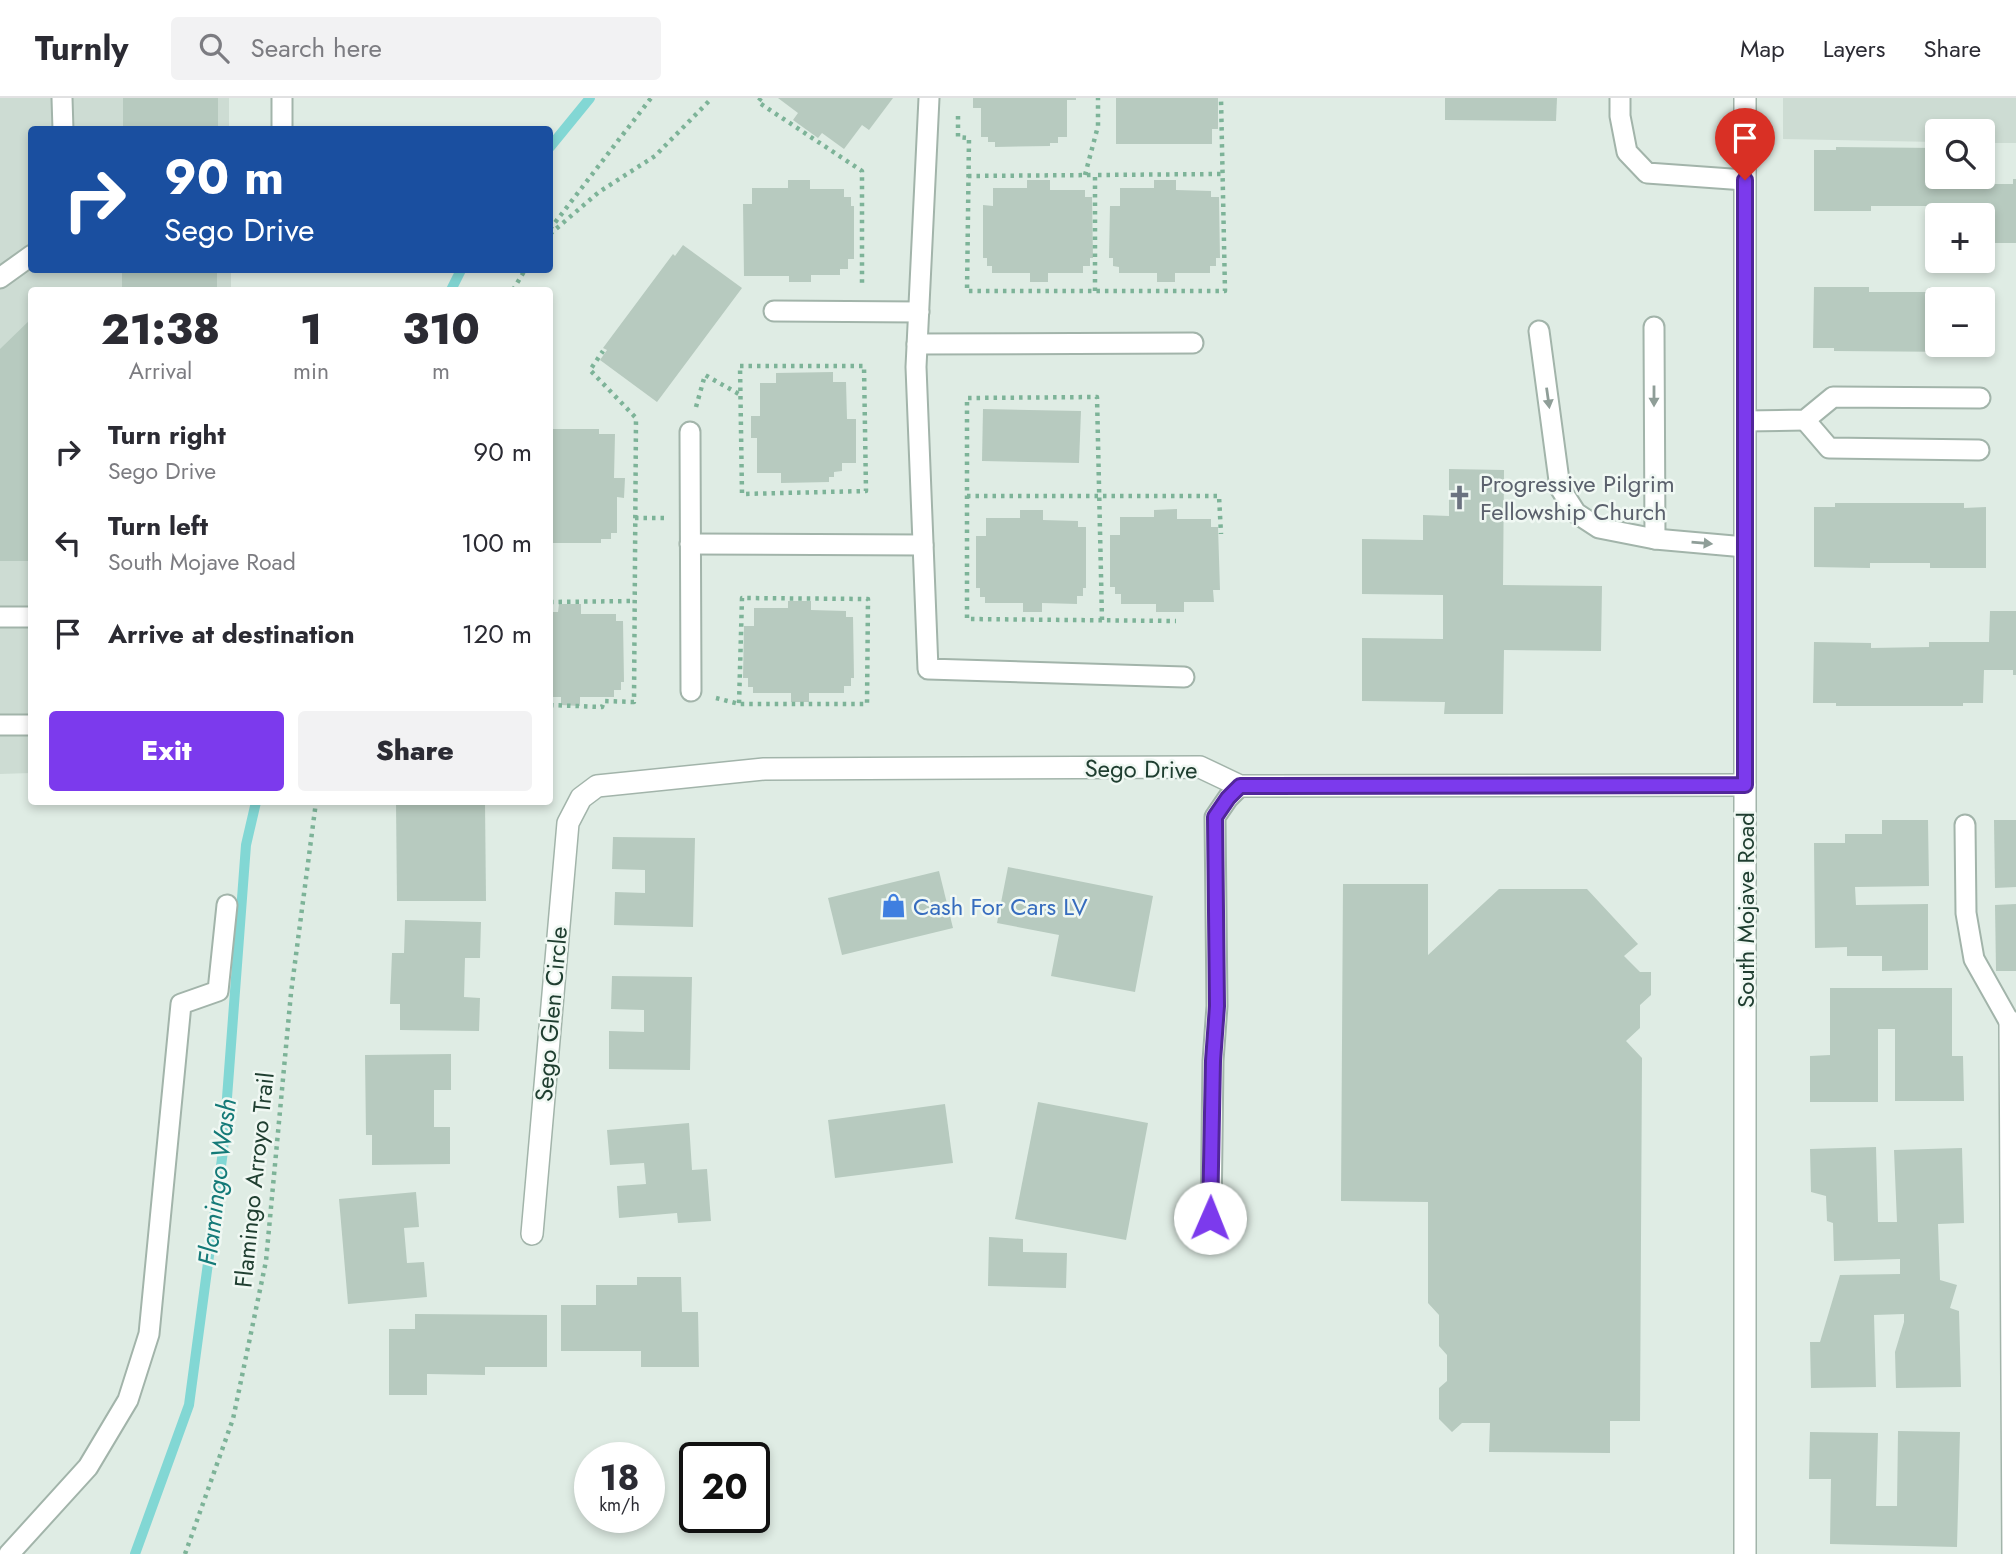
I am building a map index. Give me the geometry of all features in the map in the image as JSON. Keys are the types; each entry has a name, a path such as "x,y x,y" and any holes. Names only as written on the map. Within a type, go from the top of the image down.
{"street":[{"name":"South Mojave Road","path":"1745,98 1745,1554"},
{"name":"Sego Drive","path":"581,798 597,786 764,769 1200,767 1240,786 1745,785"},
{"name":"Sego Glen Circle","path":"532,1234 568,823 581,798"},
{"path":"2013,1023 2013,1554"}],"lane":[{"path":"62,98 62,126"},
{"path":"282,98 282,126"},
{"path":"929,98 917,344 928,669 1184,677"},
{"path":"1620,98 1620,116 1627,152 1647,173 1745,180"},
{"path":"0,278 28,258"},
{"path":"774,311 919,312"},
{"path":"1654,327 1655,539"},
{"path":"1539,331 1560,488 1576,513 1599,528 1655,539 1745,547"},
{"path":"917,344 1193,343"},
{"path":"1745,421 1805,420 1833,397 1980,398"},
{"path":"1805,420 1829,448 1979,450"},
{"path":"690,432 691,691"},
{"path":"690,544 923,545"},
{"path":"0,617 28,617"},
{"path":"0,725 28,725"},
{"path":"1210,1218 1213,1061 1217,1006 1215,817 1240,786"},
{"path":"1965,825 1966,913 1974,959 2013,1023"},
{"path":"9,1554 88,1467 128,1400 149,1334 181,1004 218,991 227,905"}],"path":[{"path":"553,227 650,98"},
{"path":"553,229 599,192 656,156 712,98"},
{"path":"761,98 758,102 862,171 862,289"},
{"path":"1085,175 1098,126 1098,98"},
{"path":"958,111 958,136 969,138 967,291 1225,291 1221,98"},
{"path":"968,176 1222,174"},
{"path":"1095,175 1095,291"},
{"path":"553,705 602,707 604,701 634,702 636,418 590,370 603,351"},
{"path":"740,366 864,366 866,491 742,494 740,394 740,366"},
{"path":"690,432 705,375 740,394"},
{"path":"1102,620 1097,397 967,398 967,619 1176,621"},
{"path":"967,496 1219,496 1221,534"},
{"path":"691,691 739,704 867,704 868,599 742,598 739,704"},
{"path":"553,602 635,601"},
{"name":"Flamingo Arroyo Trail","path":"185,1554 233,1419 266,1261 291,993 316,805"}],"shaded area":[{"path":"0,98 229,98 229,126 28,126 28,273 231,273 231,287 28,287 28,773 0,774"},
{"path":"1783,98 2016,98 2016,143 1995,143 1995,119 1925,119 1925,142 1783,139"}],"building":[{"path":"123,98 218,98 218,126 123,126"},
{"path":"778,98 893,98 869,130 862,125 844,149 822,133 818,138 793,120 798,113"},
{"path":"973,98 1076,100 1067,100 1067,137 1058,137 1058,143 1050,143 1050,146 995,147 995,142 988,142 988,137 981,137 981,108 973,108"},
{"path":"1116,98 1218,98 1218,129 1212,129 1212,144 1116,144"},
{"path":"1445,98 1557,98 1556,121 1445,120"},
{"path":"1836,147 1925,148 1925,189 1995,189 1995,184 2013,184 2013,179 2016,179 2016,243 1995,243 1995,203 1925,203 1925,206 1871,206 1871,211 1814,211 1814,150 1836,150"},
{"path":"788,180 810,180 810,189 844,189 844,197 851,197 851,206 854,206 854,259 848,259 848,269 840,269 840,275 811,275 811,282 789,282 789,276 744,276 743,204 752,204 752,188 788,188"},
{"path":"1027,180 1050,180 1050,190 1085,190 1085,197 1092,197 1093,258 1090,258 1090,266 1083,266 1083,273 1048,273 1048,282 1030,282 1030,273 992,273 992,266 987,266 987,258 983,258 983,205 993,206 993,188 1027,188"},
{"path":"1154,180 1176,180 1176,190 1211,191 1211,197 1219,197 1220,258 1216,258 1216,266 1210,266 1210,273 1175,273 1175,282 1157,282 1157,273 1119,273 1119,267 1113,266 1113,258 1109,258 1110,206 1120,206 1120,188 1154,188"},
{"path":"683,245 742,288 657,402 600,360 607,350 603,348 673,254 675,256"},
{"path":"122,273 217,273 217,287 122,287"},
{"path":"1814,287 1869,287 1869,292 1925,292 1925,352 1834,351 1834,348 1813,348"},
{"path":"28,322 28,561 0,561 0,349"},
{"path":"833,372 833,382 846,382 847,419 856,419 856,463 842,463 842,471 834,472 834,477 829,477 829,482 781,483 781,473 757,473 757,438 751,438 751,416 760,416 760,383 776,383 776,373"},
{"path":"983,409 1081,411 1079,463 982,461"},
{"path":"553,429 599,429 599,434 615,434 614,478 625,478 624,498 617,497 617,533 611,533 611,539 601,539 601,543 553,543"},
{"path":"1449,469 1504,470 1503,585 1602,586 1601,651 1504,650 1503,714 1444,714 1445,702 1362,701 1362,638 1443,639 1443,595 1362,594 1362,539 1423,540 1423,515 1449,516"},
{"path":"1835,503 1964,503 1964,508 1986,507 1986,568 1930,568 1930,563 1870,563 1870,568 1814,567 1814,507 1835,507"},
{"path":"1177,509 1177,519 1211,519 1211,527 1218,527 1220,590 1213,590 1214,602 1184,602 1184,612 1156,612 1156,604 1121,604 1121,594 1115,594 1115,587 1110,587 1110,535 1120,535 1120,517 1154,517 1154,510"},
{"path":"1020,510 1043,510 1043,520 1078,521 1078,527 1086,527 1086,588 1083,588 1083,596 1077,596 1077,604 1042,603 1042,612 1023,612 1023,603 985,603 985,597 980,597 980,588 976,588 976,536 986,536 986,518 1020,518"},
{"path":"788,601 811,601 811,610 846,611 846,617 853,617 854,678 851,678 851,686 844,686 844,693 809,693 809,702 791,702 791,693 753,693 753,687 748,687 748,678 743,678 744,626 754,626 754,608 788,608"},
{"path":"559,604 581,604 581,614 616,614 616,621 623,621 624,682 621,682 621,690 614,690 614,697 580,697 580,706 561,705 561,697 553,697 553,612 558,612"},
{"path":"1990,611 2016,611 2016,675 2013,675 2013,670 1984,670 1983,703 1963,703 1963,706 1836,706 1836,703 1813,703 1814,642 1871,643 1871,648 1929,647 1929,642 1989,642"},
{"path":"396,805 485,805 486,901 397,901"},
{"path":"1882,820 1928,820 1929,886 1855,887 1856,905 1928,904 1928,970 1882,971 1882,956 1847,956 1847,947 1815,948 1814,843 1845,843 1845,834 1882,834"},
{"path":"1994,820 2016,820 2016,887 1995,888"},
{"path":"613,837 695,838 693,927 614,925 615,892 645,893 645,870 612,869"},
{"path":"1008,867 1153,896 1135,992 1051,976 1059,935 997,923"},
{"path":"939,871 953,928 842,955 828,898"},
{"path":"1343,884 1428,884 1428,955 1499,889 1587,889 1638,944 1624,956 1640,972 1651,972 1651,995 1640,1005 1640,1028 1626,1041 1642,1058 1640,1421 1610,1421 1610,1453 1489,1452 1490,1423 1462,1423 1452,1432 1439,1419 1439,1388 1447,1381 1447,1355 1439,1346 1439,1315 1428,1303 1428,1202 1341,1201"},
{"path":"2016,904 2016,971 1996,971 1995,905"},
{"path":"405,920 481,922 480,958 465,958 464,997 480,998 479,1031 400,1030 400,1004 390,1004 392,953 404,953"},
{"path":"612,976 692,977 690,1070 609,1069 609,1031 644,1032 644,1010 611,1009"},
{"path":"1830,988 1952,988 1952,1056 1963,1056 1964,1101 1895,1101 1895,1029 1878,1029 1878,1102 1810,1102 1810,1056 1830,1055"},
{"path":"451,1054 451,1090 434,1090 434,1127 450,1127 450,1164 372,1165 372,1135 366,1135 365,1055"},
{"path":"1038,1102 1148,1123 1126,1240 1015,1219"},
{"path":"945,1104 953,1163 835,1178 828,1120"},
{"path":"689,1123 692,1170 707,1169 711,1221 678,1223 677,1213 619,1218 617,1186 646,1184 644,1163 610,1165 607,1130"},
{"path":"1876,1147 1878,1222 1897,1222 1894,1150 1962,1148 1964,1223 1938,1224 1940,1280 1957,1285 1950,1308 1959,1311 1961,1387 1896,1388 1895,1352 1904,1314 1874,1315 1876,1387 1811,1388 1810,1342 1820,1342 1840,1275 1900,1274 1900,1259 1834,1261 1833,1223 1827,1221 1826,1196 1811,1192 1810,1149"},
{"path":"416,1192 419,1227 404,1228 407,1263 424,1262 427,1297 348,1304 339,1199"},
{"path":"989,1237 1023,1239 1023,1252 1067,1253 1066,1288 988,1286"},
{"path":"637,1277 681,1277 682,1312 698,1312 699,1367 641,1367 641,1351 561,1351 561,1305 596,1305 596,1285 637,1285"},
{"path":"415,1314 547,1315 547,1367 485,1367 485,1375 427,1374 427,1395 389,1395 389,1329 415,1329"},
{"path":"1898,1431 1960,1432 1957,1547 1830,1544 1831,1479 1809,1479 1810,1432 1878,1433 1876,1506 1897,1506"}],"waterway":[{"name":"Flamingo Wash","path":"553,143 590,98"},
{"name":"Flamingo Wash","path":"452,287 460,273"},
{"name":"Flamingo Wash","path":"135,1554 189,1405 223,1151 246,845 255,805"}],"place":[{"name":"Progressive Pilgrim Fellowship Church","path":"1460,497"},
{"name":"Cash For Cars LV","path":"893,906"}],"route":[{"path":"1210,1218 1213,1061 1217,1006 1215,817 1240,786 1745,785 1745,180"}]}
